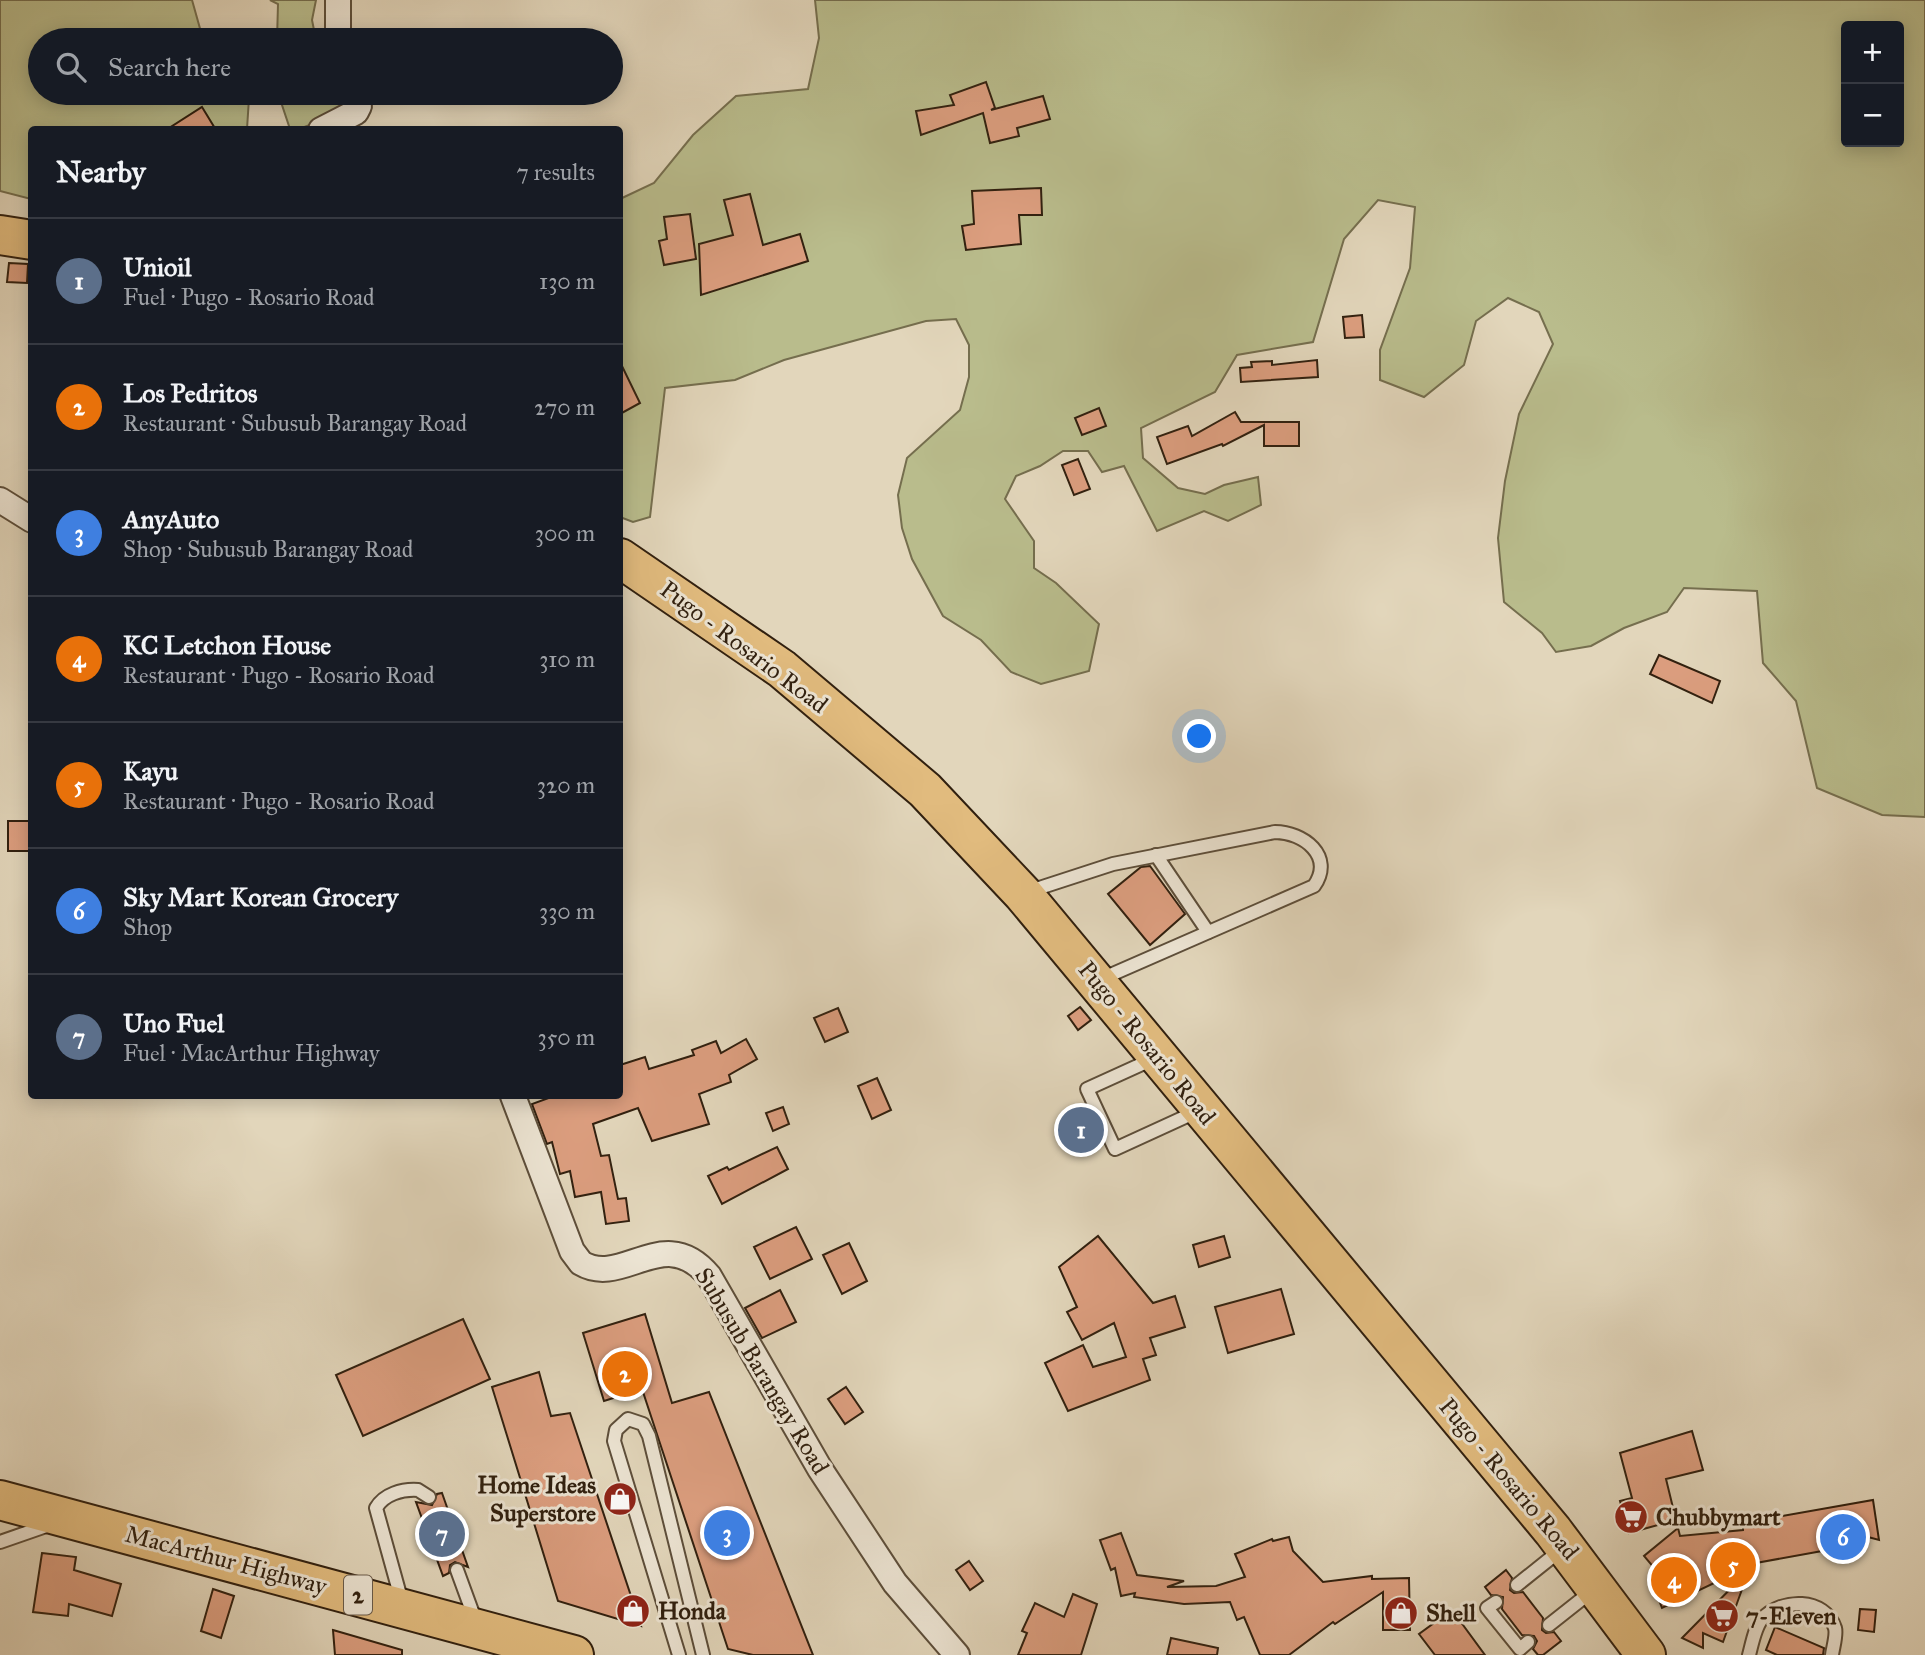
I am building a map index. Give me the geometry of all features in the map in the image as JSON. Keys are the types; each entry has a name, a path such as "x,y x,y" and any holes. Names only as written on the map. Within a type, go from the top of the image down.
{"main road":[{"path":"0,235 28,239"},
{"name":"Pugo - Rosario Road","path":"623,560 782,670 925,790 1023,894 1565,1546 1602,1592 1646,1655"},
{"name":"MacArthur Highway","path":"0,1500 574,1655"},
{"name":"Pugo - Rosario Road","path":"1602,1592 1672,1655"}],"street":[{"path":"338,0 338,28"},
{"path":"330,126 353,115 359,105"},
{"path":"0,500 28,518"},
{"name":"Subusub Barangay Road","path":"514,1099 572,1251 581,1264 606,1268 674,1253 693,1258 699,1264 709,1276 820,1469 895,1583 957,1655"}],"lane":[{"path":"1023,894 1113,864 1275,832 1291,832 1314,847 1320,862 1321,876 1314,886 1096,981"},
{"path":"1156,855 1208,932"},
{"path":"1157,1058 1087,1089 1115,1149 1201,1110"},
{"path":"679,1655 614,1441 616,1430 628,1419 643,1424 649,1436 703,1655"},
{"path":"404,1607 376,1508 383,1498 402,1491 418,1490 429,1497"},
{"path":"0,1542 67,1518"},
{"path":"1517,1585 1565,1546"},
{"path":"457,1570 479,1629"},
{"path":"1549,1625 1602,1592"},
{"path":"1496,1602 1487,1608 1520,1648 1528,1642"},
{"path":"1749,1655 1760,1621 1775,1608 1794,1604 1815,1606 1829,1618 1836,1630 1832,1655"}],"green space":[{"path":"0,0 192,0 200,28 28,28 28,105 249,105 247,126 28,126 28,198 0,191"},
{"path":"270,0 316,0 312,20 314,28 277,28 278,4"},
{"path":"815,0 1925,0 1925,817 1882,815 1817,788 1796,701 1763,663 1757,591 1684,588 1667,612 1624,628 1591,646 1556,652 1542,633 1504,602 1498,538 1505,481 1519,414 1553,344 1539,312 1508,298 1476,321 1464,365 1424,397 1380,380 1380,350 1410,268 1415,207 1378,200 1344,239 1313,342 1237,355 1215,392 1141,428 1143,458 1178,488 1205,494 1224,485 1258,477 1261,505 1228,521 1204,511 1157,531 1124,466 1102,472 1088,451 1063,451 1040,466 1016,476 1005,499 1034,541 1034,568 1056,583 1099,624 1089,671 1041,684 1011,672 981,640 943,616 912,559 902,528 898,495 907,458 960,410 969,377 969,345 956,319 926,321 784,360 735,380 665,388 650,517 633,522 623,518 623,198 654,183 693,135 736,96 808,89 819,38"},
{"path":"282,105 347,105 350,110 307,126 289,126"}],"building":[{"path":"986,82 995,108 991,110 1043,96 1050,119 1017,128 1019,136 990,143 983,113 921,135 916,111 954,105 950,95"},
{"path":"202,107 214,126 172,126"},
{"path":"1041,188 1042,215 1019,215 1021,244 966,250 962,226 974,224 972,191"},
{"path":"750,194 763,245 800,234 808,261 701,295 699,244 733,235 724,200"},
{"path":"690,214 696,259 664,265 659,241 667,239 664,217"},
{"path":"9,263 28,264 27,283 7,282"},
{"path":"1362,315 1364,337 1345,338 1343,317"},
{"path":"1317,360 1318,377 1241,382 1240,368 1252,367 1251,362 1272,361 1272,365"},
{"path":"623,368 640,403 623,412"},
{"path":"1099,408 1106,426 1082,435 1075,418"},
{"path":"1235,412 1241,422 1299,422 1299,446 1264,446 1264,425 1223,446 1222,444 1167,464 1157,437 1188,426 1192,436"},
{"path":"1078,459 1090,489 1074,495 1062,465"},
{"path":"1659,655 1720,681 1712,703 1650,674"},
{"path":"8,821 28,821 28,851 8,851"},
{"path":"1150,866 1185,914 1150,945 1108,894 1141,867"},
{"path":"1080,1007 1091,1020 1078,1030 1068,1016"},
{"path":"838,1008 848,1032 825,1042 814,1018"},
{"path":"746,1039 757,1059 729,1075 731,1082 699,1094 709,1124 652,1141 638,1108 593,1124 601,1156 609,1155 618,1199 626,1198 629,1221 606,1224 601,1192 575,1197 570,1171 560,1174 552,1142 547,1144 532,1104 546,1099 623,1099 623,1064 645,1057 649,1069 694,1055 692,1050 716,1041 721,1053"},
{"path":"877,1078 891,1110 872,1119 858,1086"},
{"path":"783,1107 789,1124 773,1131 766,1113"},
{"path":"777,1147 788,1169 722,1204 708,1176 727,1167 729,1170"},
{"path":"796,1227 812,1259 770,1279 754,1247"},
{"path":"1098,1236 1153,1303 1175,1296 1185,1327 1150,1338 1156,1355 1143,1359 1150,1380 1068,1411 1045,1363 1083,1345 1093,1367 1126,1357 1114,1323 1082,1340 1067,1312 1077,1307 1059,1267"},
{"path":"1224,1236 1230,1257 1199,1267 1193,1245"},
{"path":"849,1243 867,1281 842,1294 823,1255"},
{"path":"1281,1289 1294,1334 1228,1353 1215,1307"},
{"path":"780,1290 796,1322 762,1338 745,1308"},
{"path":"645,1314 672,1403 709,1392 813,1655 753,1655 728,1649 642,1389 604,1401 583,1333"},
{"path":"463,1319 490,1379 363,1436 336,1375"},
{"path":"539,1372 551,1416 570,1413 641,1626 558,1601 492,1387"},
{"path":"846,1387 863,1412 845,1424 828,1399"},
{"path":"1692,1431 1703,1470 1666,1479 1676,1520 1629,1533 1620,1501 1632,1498 1620,1453"},
{"path":"442,1493 468,1567 455,1562 450,1565 449,1573 443,1576 416,1502 432,1505 437,1494"},
{"path":"1873,1500 1879,1540 1868,1537 1866,1543 1756,1563 1662,1608 1652,1582 1661,1576 1644,1556 1678,1528 1680,1536 1743,1530 1743,1523"},
{"path":"1121,1533 1137,1575 1184,1581 1167,1587 1216,1586 1245,1577 1235,1554 1272,1539 1273,1541 1289,1537 1293,1551 1323,1582 1372,1576 1372,1579 1409,1578 1410,1630 1383,1630 1383,1592 1335,1624 1333,1622 1289,1655 1260,1655 1244,1617 1237,1620 1230,1602 1184,1604 1134,1597 1135,1593 1121,1596 1115,1568 1111,1570 1100,1540"},
{"path":"42,1553 76,1557 74,1570 121,1584 112,1616 69,1604 68,1616 33,1612"},
{"path":"969,1561 983,1581 970,1590 956,1570"},
{"name":"Shell","path":"1506,1570 1512,1578 1510,1590 1514,1593 1523,1592 1543,1618 1542,1630 1546,1633 1554,1632 1561,1641 1543,1655 1538,1655 1533,1649 1537,1641 1534,1636 1522,1635 1502,1609 1503,1597 1491,1595 1485,1587"},
{"path":"1749,1570 1723,1642 1703,1633 1703,1648 1682,1638"},
{"path":"213,1589 234,1596 221,1638 201,1631"},
{"path":"1073,1594 1097,1604 1081,1655 1018,1655 1027,1633 1022,1631 1035,1603 1064,1617"},
{"path":"1860,1609 1876,1610 1874,1632 1858,1630"},
{"path":"1452,1610 1485,1655 1435,1655 1419,1634"},
{"path":"1775,1627 1824,1648 1823,1655 1777,1655 1766,1650"},
{"path":"333,1630 402,1650 402,1655 335,1655"},
{"path":"1171,1638 1218,1648 1217,1655 1167,1655"}],"place":[{"name":"Unioil","path":"1081,1130"},
{"name":"Los Pedritos","path":"625,1374"},
{"name":"Home Ideas Superstore","path":"620,1499"},
{"name":"Chubbymart","path":"1631,1517"},
{"name":"AnyAuto","path":"727,1533"},
{"name":"Uno Fuel","path":"442,1534"},
{"name":"Sky Mart Korean Grocery","path":"1843,1537"},
{"name":"Kayu","path":"1733,1565"},
{"name":"KC Letchon House","path":"1674,1580"},
{"name":"Honda","path":"633,1611"},
{"name":"Shell","path":"1401,1613"},
{"name":"7-Eleven","path":"1722,1616"}]}
